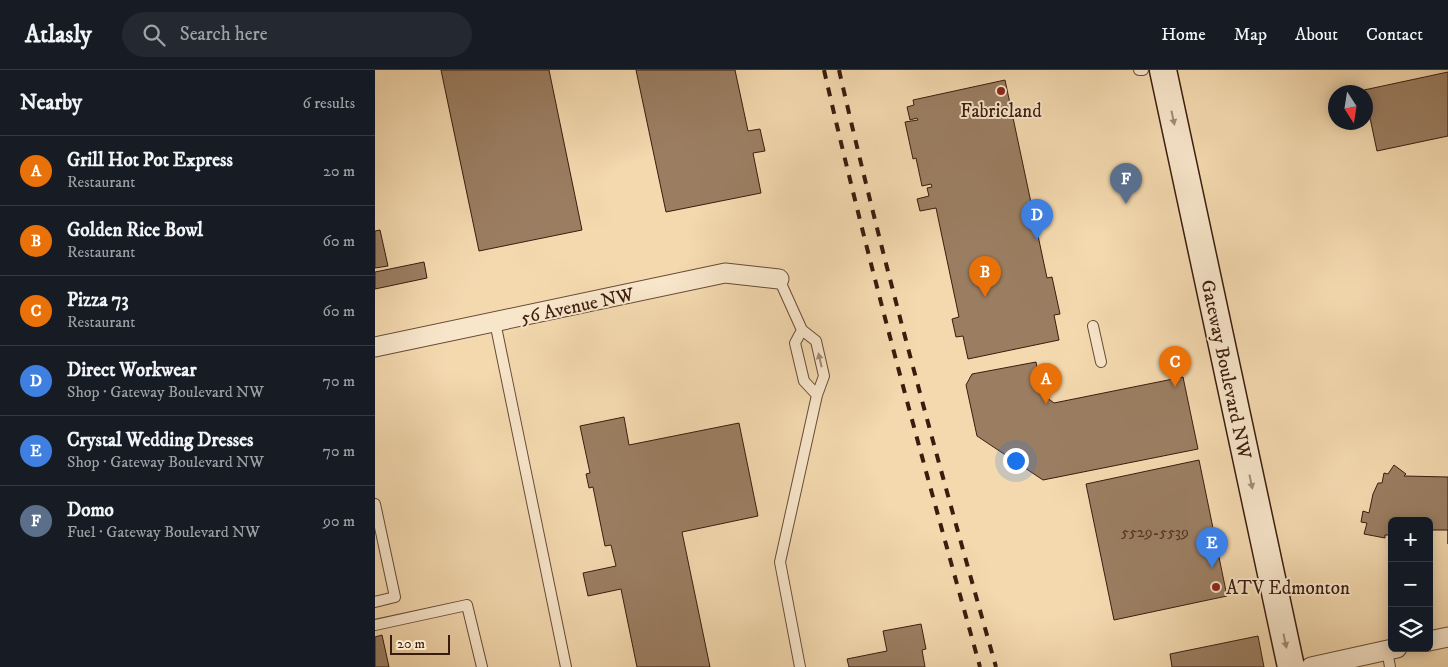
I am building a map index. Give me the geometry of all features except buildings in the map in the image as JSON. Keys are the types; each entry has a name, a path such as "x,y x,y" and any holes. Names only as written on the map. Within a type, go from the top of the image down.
{"main road":[{"name":"Gateway Boulevard NW","path":"1163,70 1291,667"}],"street":[{"name":"56 Avenue NW","path":"375,347 725,273 779,279"},
{"path":"1433,640 1448,637"},
{"path":"1311,667 1392,655"}],"lane":[{"path":"779,279 802,330 816,340 824,376 817,396 780,562 800,667"},
{"path":"495,322 566,667"},
{"path":"1093,326 1101,362"},
{"path":"802,330 795,343 804,381 817,396"},
{"path":"375,504 395,597 375,602"},
{"path":"375,625 467,605 481,667"}],"railway":[{"path":"824,70 879,295 980,667"},
{"path":"839,70 894,295 996,667"}],"place":[{"name":"Fabricland","path":"1001,91"},
{"name":"Domo","path":"1126,204"},
{"name":"Direct Workwear","path":"1037,240"},
{"name":"Golden Rice Bowl","path":"985,297"},
{"name":"Pizza 73","path":"1175,387"},
{"name":"Grill Hot Pot Express","path":"1046,404"},
{"name":"Crystal Wedding Dresses","path":"1212,568"},
{"name":"ATV Edmonton","path":"1216,587"}]}
